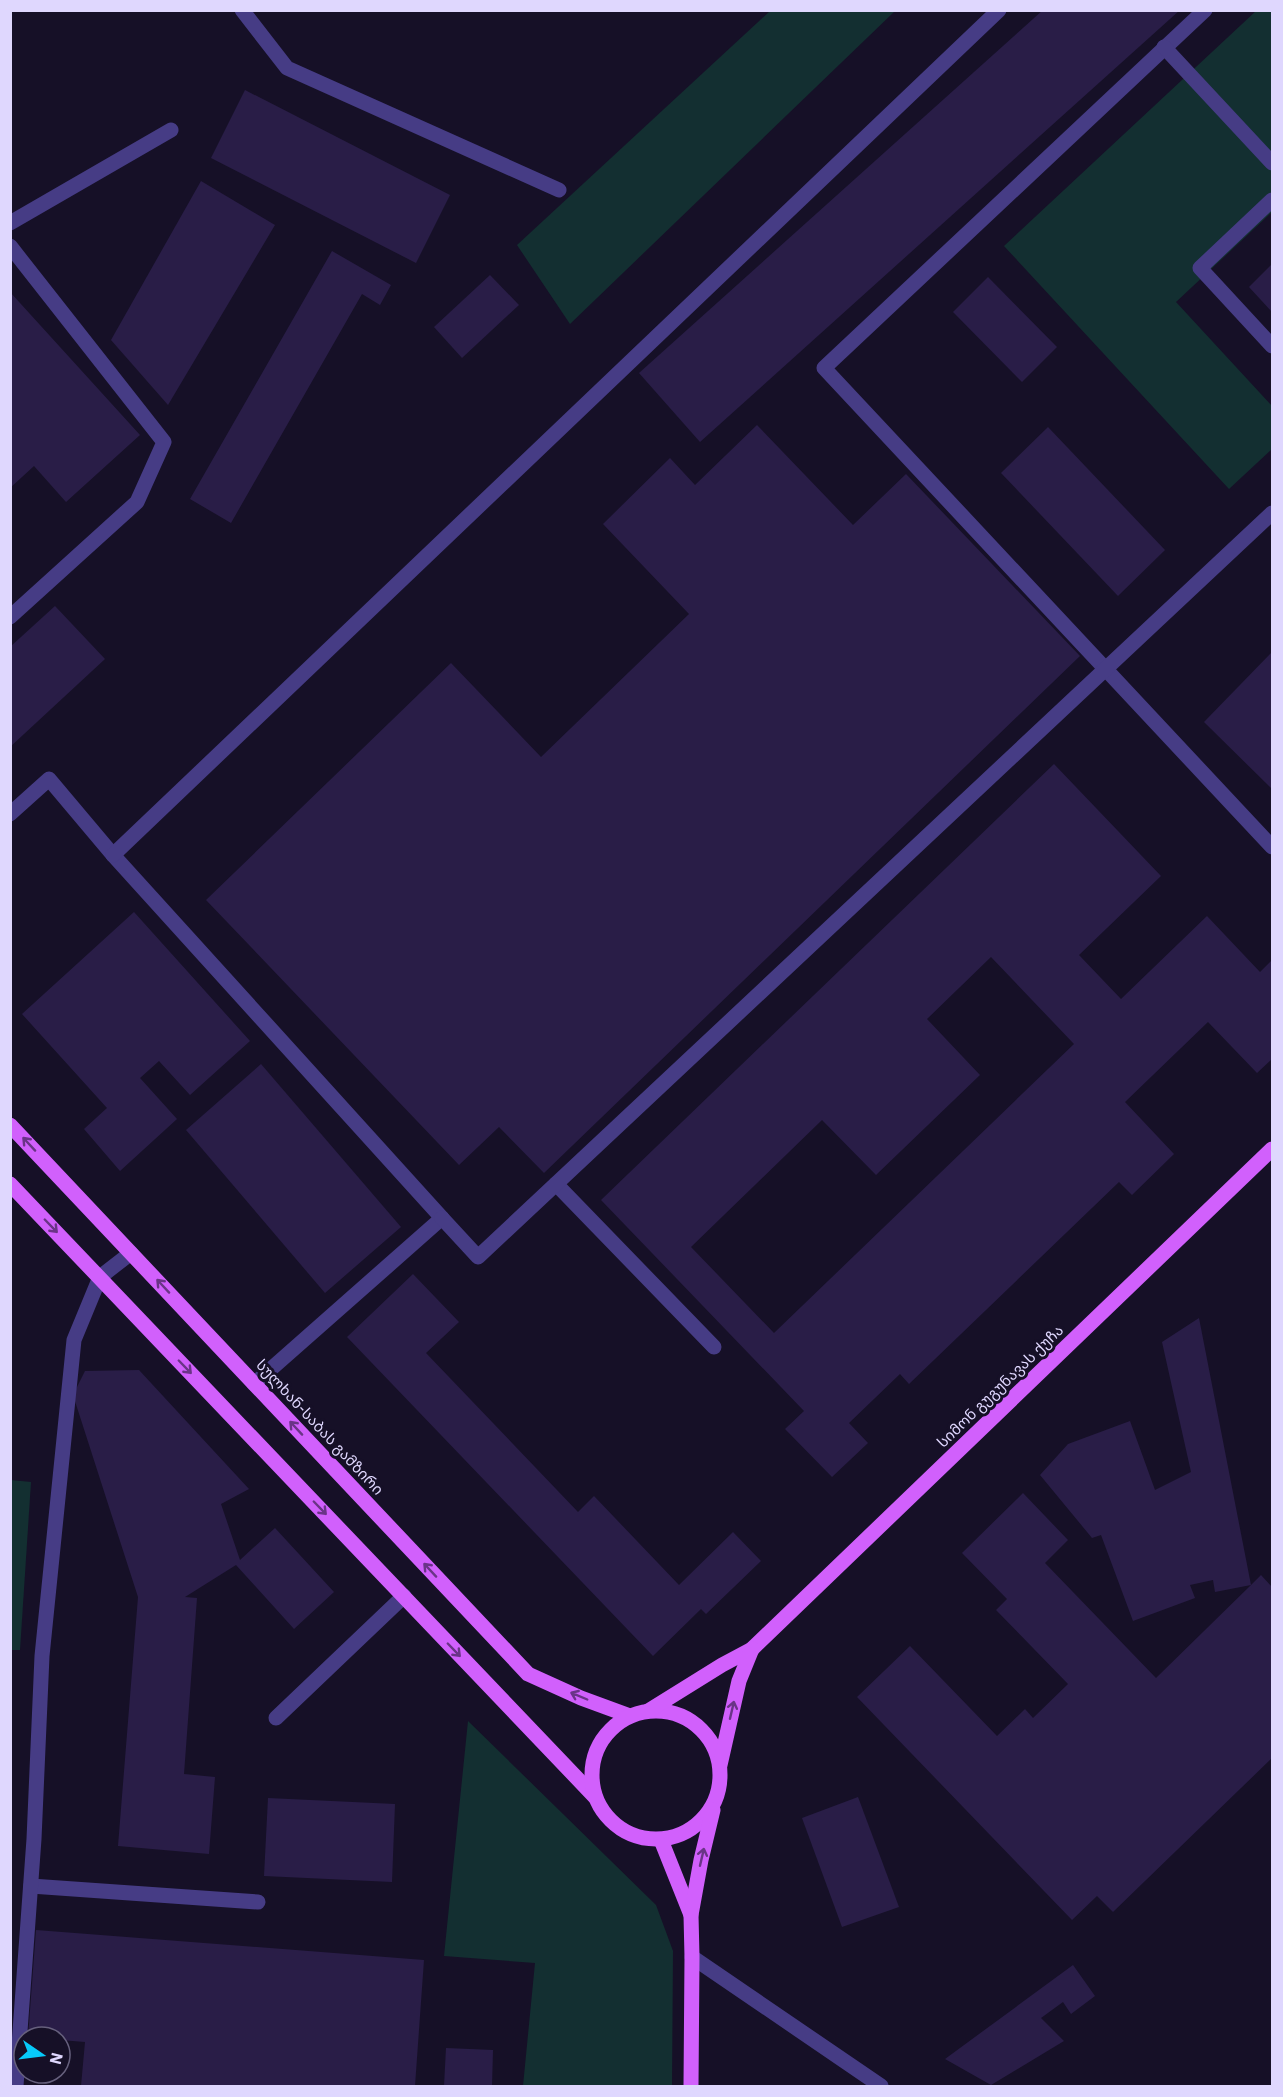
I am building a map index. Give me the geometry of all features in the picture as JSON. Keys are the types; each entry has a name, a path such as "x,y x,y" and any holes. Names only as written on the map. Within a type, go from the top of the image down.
{"main road":[{"name":"სულხან-საბას გამზირი","path":"10,1125 528,1674 581,1698 630,1716"},
{"name":"სიმონ გუგუნავას ქუჩა","path":"648,1711 752,1649 1272,1149"},
{"path":"10,1184 595,1797 605,1815 621,1830 640,1838 661,1840 684,1833 704,1819 716,1798"},
{"name":"სიმონ გუგუნავას ქუჩა","path":"720,1767 738,1681 752,1649"},
{"path":"595,1797 591,1776 598,1747 617,1724 630,1716 648,1711 668,1712 686,1718 702,1730 714,1747 720,1767 720,1782 701,1860 691,1915 690,2086"},
{"path":"661,1840 691,1915"}],"street":[{"path":"242,10 287,68 559,190"},
{"path":"113,855 999,10"},
{"path":"1205,10 824,368 1272,847"},
{"path":"1164,47 1272,163"},
{"path":"10,223 171,130"},
{"path":"1272,200 1200,268 1272,346"},
{"path":"10,246 164,442 137,502 10,617"},
{"path":"10,814 49,779 113,855 478,1257 1272,513"},
{"path":"556,1184 714,1347"},
{"path":"255,1384 442,1218"},
{"path":"16,2086 31,1886 42,1656 74,1340 100,1277 131,1253"},
{"path":"276,1718 404,1596"},
{"path":"31,1886 258,1902"},
{"path":"692,1957 881,2086"}],"green space":[{"path":"770,11 895,11 570,324 517,245"},
{"path":"1256,11 1272,11 1272,212 1176,302 1272,406 1272,449 1229,489 1004,246"},
{"path":"11,1480 31,1482 20,1650 11,1650"},
{"path":"468,1721 656,1905 673,1951 672,2086 523,2086 535,1963 444,1956"}],"building":[{"path":"1043,10 1180,10 700,442 639,373"},
{"path":"245,90 450,195 416,263 211,158"},
{"path":"201,181 275,225 168,405 111,340"},
{"path":"332,251 391,285 380,305 362,294 231,523 190,499"},
{"path":"1272,264 1272,312 1249,287"},
{"path":"490,275 519,305 462,358 434,327"},
{"path":"988,277 1057,347 1022,382 953,312"},
{"path":"10,292 140,435 66,502 34,466 10,488"},
{"path":"757,425 853,525 906,474 1080,656 544,1173 499,1127 459,1165 206,900 451,663 541,757 689,614 603,524 670,458 695,485"},
{"path":"1048,427 1165,550 1118,596 1001,473"},
{"path":"55,606 105,659 10,747 10,647"},
{"path":"1272,652 1272,789 1204,722"},
{"path":"1054,764 1161,876 1079,955 1121,999 1207,916 1260,972 1272,960 1272,1059 1257,1073 1208,1022 1125,1102 1174,1154 1132,1195 1119,1182 909,1384 900,1374 849,1423 868,1443 832,1477 785,1429 804,1411 601,1200","holes":["991,957 1074,1044 774,1333 691,1247 822,1120 876,1175 980,1075 927,1019"]},
{"path":"134,912 250,1041 190,1095 159,1061 140,1078 177,1119 120,1171 84,1129 107,1108 22,1014"},
{"path":"261,1064 401,1227 325,1293 186,1130"},
{"path":"413,1274 459,1322 426,1353 578,1512 594,1496 679,1585 733,1532 761,1561 706,1614 701,1609 653,1656 347,1337"},
{"path":"1199,1318 1251,1585 1215,1592 1213,1580 1190,1585 1195,1598 1133,1621 1101,1535 1092,1538 1040,1475 1068,1444 1130,1421 1155,1490 1191,1472 1162,1342"},
{"path":"139,1370 249,1489 221,1504 240,1560 275,1528 334,1592 294,1629 236,1565 185,1597 197,1598 184,1774 215,1777 209,1854 118,1846 138,1597 73,1395 85,1371"},
{"path":"1023,1493 1068,1540 1045,1563 1156,1678 1261,1575 1272,1587 1272,1758 1113,1912 1097,1896 1072,1920 857,1697 910,1646 997,1736 1025,1709 1033,1718 1068,1684 996,1610 1007,1599 962,1553"},
{"path":"858,1797 899,1907 842,1927 802,1818"},
{"path":"268,1798 395,1804 392,1882 264,1876"},
{"path":"36,1930 424,1960 415,2086 81,2086 85,2042 72,2041 72,2025 29,2025"},
{"path":"1073,1965 1095,1996 1071,2014 1063,2002 1041,2018 1064,2041 991,2085 945,2059"},
{"path":"446,2048 493,2050 492,2086 444,2086"}]}
